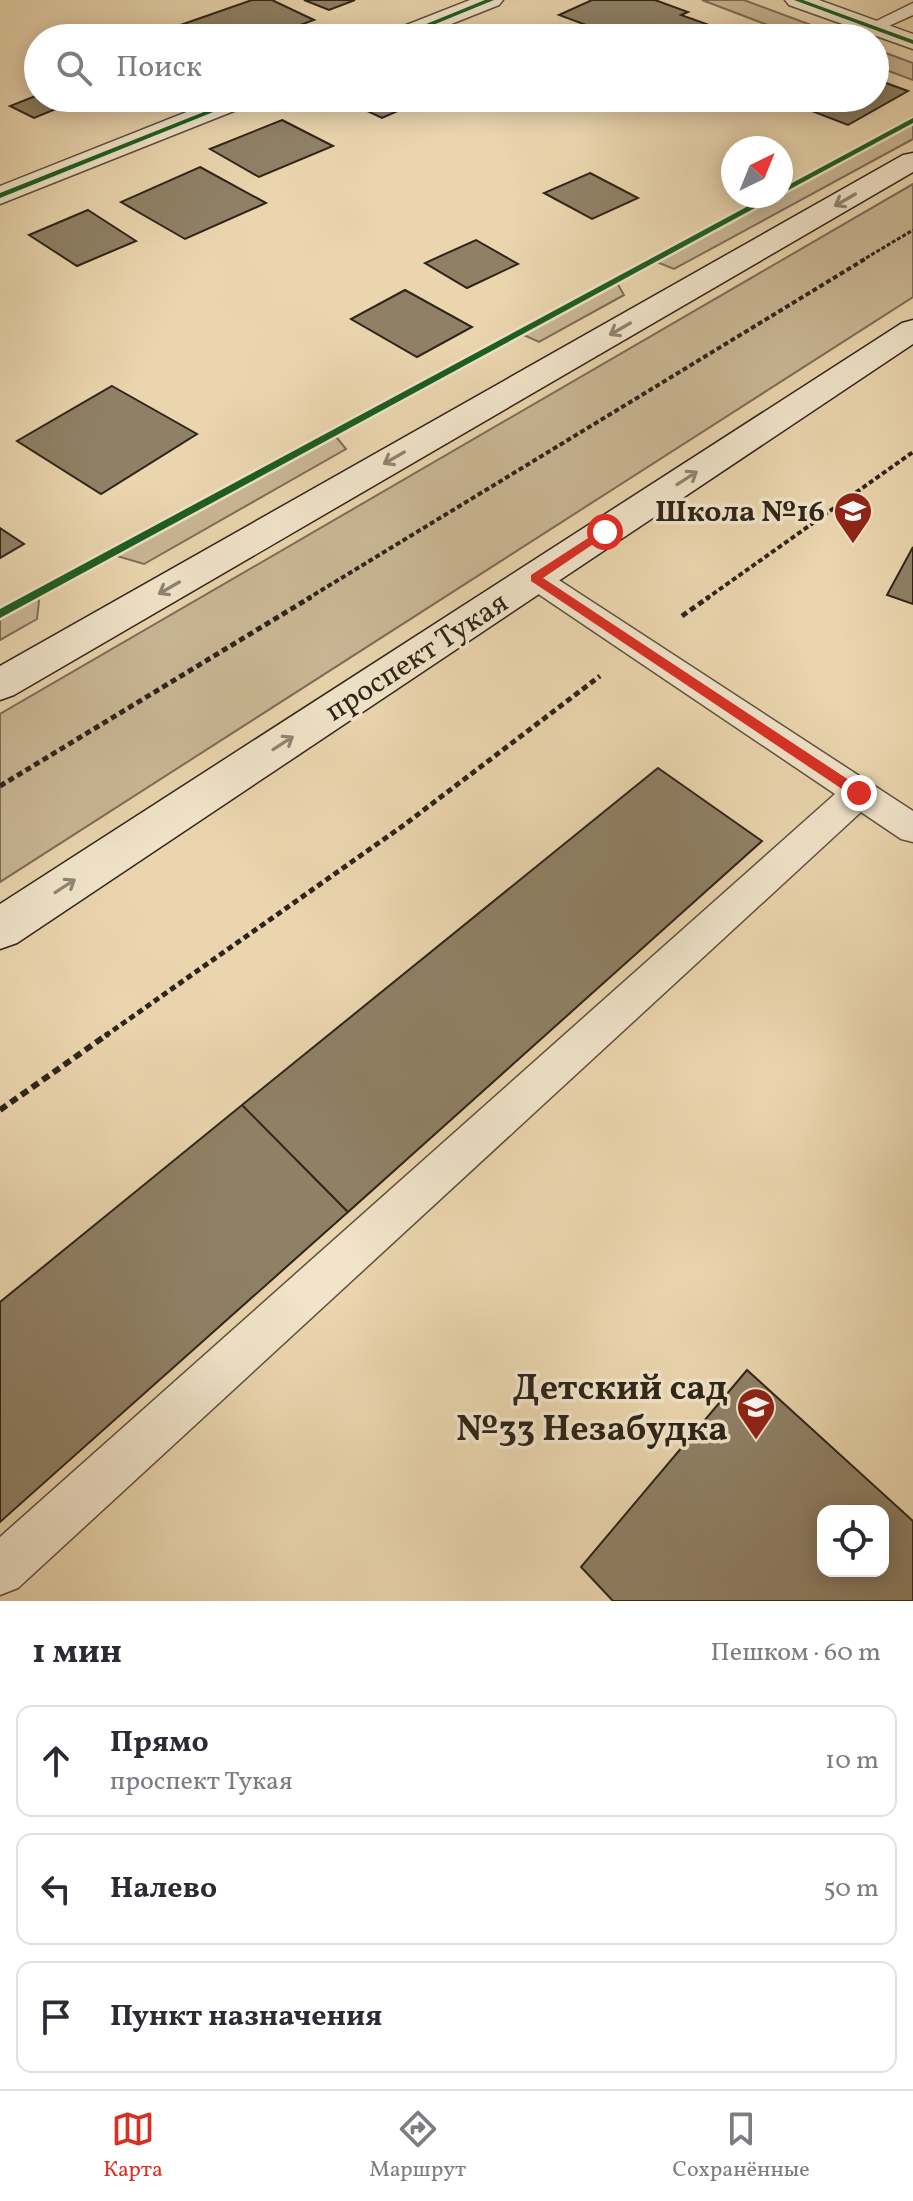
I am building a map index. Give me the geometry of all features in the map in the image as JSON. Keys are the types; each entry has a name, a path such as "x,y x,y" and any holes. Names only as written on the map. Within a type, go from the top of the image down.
{"main road":[{"path":"430,24 491,0"},
{"path":"797,0 865,24"},
{"path":"889,33 913,42"},
{"path":"0,196 210,112"},
{"path":"0,685 913,161"},
{"name":"проспект Тукая","path":"0,929 913,330"}],"lane":[{"path":"879,24 913,8"},
{"path":"535,578 913,829"},
{"path":"0,1570 859,793"}],"path":[{"path":"0,786 913,230"},
{"path":"0,1110 404,825 638,647 913,452"}],"shaded area":[{"path":"702,0 744,0 808,24 765,24"},
{"path":"889,54 913,63 913,80 889,71"},
{"path":"913,120 913,139 793,204 793,185"},
{"path":"913,184 913,297 0,882 0,714"},
{"path":"751,208 786,208 674,269 654,261"},
{"path":"616,281 624,295 539,342 519,333"},
{"path":"333,433 346,449 144,564 110,554"},
{"path":"40,592 37,619 0,640 0,614"}],"building":[{"path":"252,0 272,0 314,20 303,24 183,24"},
{"path":"304,0 355,0 329,10"},
{"path":"592,0 655,0 688,12 681,15 706,24 583,24 559,15"},
{"path":"889,84 908,91 889,102"},
{"path":"24,100 24,112 49,112 34,118 10,106"},
{"path":"369,112 396,112 382,118"},
{"path":"814,112 871,112 848,125"},
{"path":"282,120 333,146 259,177 210,149"},
{"path":"200,167 266,203 185,239 121,202"},
{"path":"590,173 638,198 592,219 544,193"},
{"path":"88,210 136,241 77,266 29,235"},
{"path":"476,240 518,264 467,288 425,263"},
{"path":"405,290 472,327 417,357 351,319"},
{"path":"112,386 197,434 101,494 17,441"},
{"path":"0,528 24,544 0,558"},
{"path":"913,547 913,604 887,595"},
{"path":"658,768 762,841 348,1212 242,1105"},
{"path":"242,1105 348,1212 0,1522 0,1302"},
{"name":"Детский сад №33 Незабудка","path":"747,1370 913,1521 913,1601 613,1601 581,1567"}],"cycle path":[{"path":"430,24 491,0"},
{"path":"797,0 863,24"},
{"path":"889,33 913,42"},
{"path":"0,196 210,112"},
{"path":"793,185 913,120"},
{"path":"0,614 751,208"}],"place":[{"name":"Школа №16","path":"853,545"},
{"name":"Детский сад №33 Незабудка","path":"756,1441"}],"route":[{"path":"605,532 535,578 859,793"}]}
